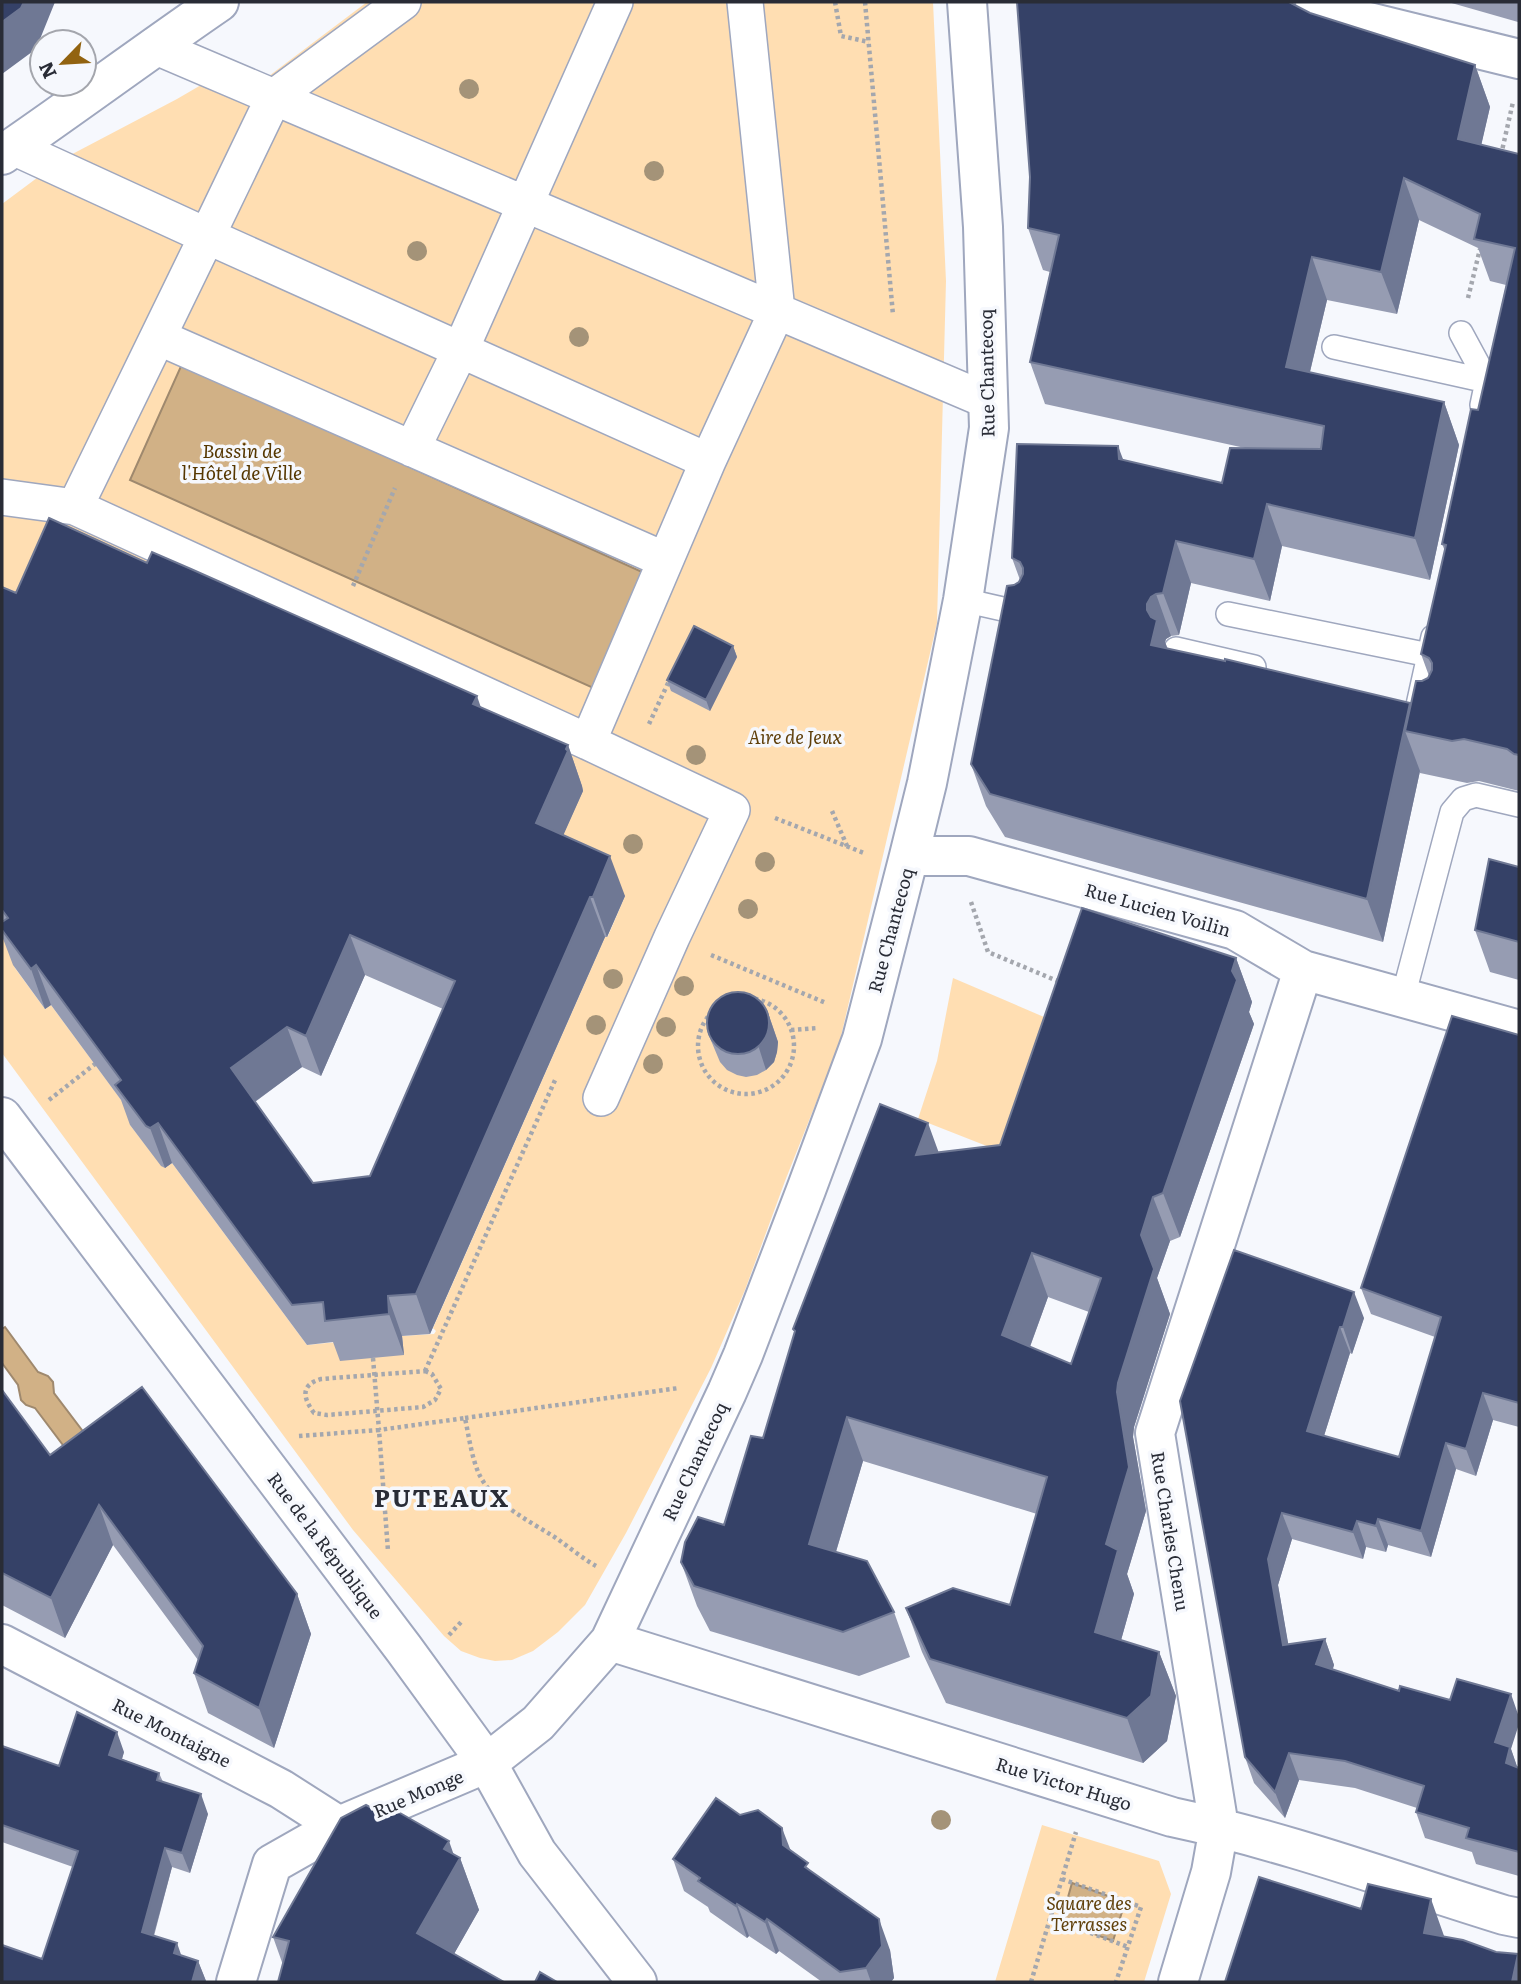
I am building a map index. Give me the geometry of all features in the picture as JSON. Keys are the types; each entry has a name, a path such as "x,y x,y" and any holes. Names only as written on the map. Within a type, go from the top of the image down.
{"street":[{"path":"8,151 219,2"},
{"path":"75,507 274,97 403,2"},
{"path":"412,449 461,349 615,2"},
{"path":"588,742 708,461 776,311 745,2"},
{"name":"Rue Chantecoq","path":"487,1763 538,1723 610,1641 743,1355 862,1039 927,783 963,600 989,428 983,227 967,2"},
{"path":"1315,2 1340,15 1517,76"},
{"path":"154,46 988,401"},
{"path":"8,151 207,236 708,461"},
{"path":"158,337 666,560"},
{"path":"2,497 75,507 732,810 601,1098"},
{"name":"Rue Lucien Voilin","path":"909,856 969,856 1235,930 1303,970 1519,1030"},
{"name":"Rue Charles Chenu","path":"1178,1982 1211,1872 1219,1827 1155,1433 1303,970"},
{"name":"Rue de la République","path":"2,1117 404,1649 487,1763 537,1853 637,1982"},
{"name":"Rue Victor Hugo","path":"610,1641 1172,1817 1219,1827 1519,1918"},
{"name":"Rue Montaigne","path":"2,1644 281,1789 339,1826"},
{"name":"Rue Monge","path":"236,1982 272,1864 339,1826 487,1763"}],"lane":[{"path":"1461,333 1487,381 1477,429"},
{"path":"1334,347 1487,381"},
{"path":"963,600 1025,614"},
{"path":"1228,614 1429,655"},
{"path":"1391,699 1426,708 1429,655 1438,614"},
{"path":"1176,649 1270,671"},
{"path":"1403,997 1451,812 1463,799 1476,795 1519,805"}],"path":[{"path":"835,2 841,36 869,42"},
{"path":"865,2 897,363"},
{"path":"1500,158 1517,76"},
{"path":"1461,333 1482,239"},
{"path":"335,626 412,449"},
{"path":"631,763 671,677"},
{"path":"832,811 847,846"},
{"path":"770,817 870,856"},
{"path":"969,896 988,952 1062,983"},
{"path":"672,937 830,1005"},
{"path":"756,999 771,1005 784,1016 791,1030 793,1060 786,1073 775,1084 762,1091 747,1094 718,1085 700,1060 698,1044 702,1027 711,1013 732,1000 756,999"},
{"path":"791,1030 825,1028"},
{"path":"49,1100 95,1064"},
{"path":"425,1371 556,1078"},
{"path":"373,1358 388,1552"},
{"path":"425,1371 432,1374 441,1389 435,1400 424,1407 327,1415 314,1413 307,1403 306,1391 310,1382 321,1379 425,1371"},
{"path":"299,1436 379,1430 687,1386"},
{"path":"465,1418 481,1477 499,1500 601,1569"},
{"path":"449,1636 462,1621"},
{"path":"1031,1982 1062,1879 1141,1908 1117,1979 1130,1979"},
{"path":"1051,1918 1128,1947"}],"green space":[{"name":"Aire de Jeux","path":"367,2 933,2 946,281 937,623 839,1045 745,1290 711,1368 626,1533 585,1605 558,1632 533,1651 512,1660 495,1661 461,1651 444,1636 353,1530 2,1053 2,930 15,968 45,1009 51,1005 136,1120 130,1125 161,1165 165,1168 172,1163 307,1345 337,1342 403,1355 402,1336 434,1334 436,1331 433,1328 625,896 551,863 583,790 2,620 2,204 61,160 232,67 261,82"},
{"path":"953,978 1072,1029 1002,1152 918,1119 937,1061"},
{"name":"Square des Terrasses","path":"1042,1825 1159,1861 1171,1894 1144,1982 995,1982"}],"water":[{"name":"Bassin de l'Hôtel de Ville","path":"182,364 651,576 600,691 130,480"},
{"path":"5,1327 38,1372 48,1376 53,1382 54,1393 88,1438 69,1453 35,1408 21,1400 18,1385 2,1363 2,1329"},
{"path":"1072,1883 1125,1902 1113,1941 1061,1922"}],"building":[{"path":"2,2 24,2 21,8 2,22"},
{"path":"1017,2 1289,2 1310,13 1475,65 1458,139 1519,154 1519,755 1507,749 1464,739 1452,741 1405,731 1416,681 1428,678 1432,670 1429,658 1421,654 1446,545 1442,544 1471,409 1478,410 1515,248 1474,239 1480,214 1404,178 1381,272 1312,257 1286,367 1444,402 1415,538 1267,504 1254,559 1176,541 1163,593 1151,597 1147,604 1151,617 1157,620 1151,645 1225,659 1410,703 1367,899 990,794 971,764 1007,586 1019,582 1023,574 1020,562 1012,558 1017,444 1118,446 1119,459 1222,483 1230,448 1321,449 1324,426 1030,362 1059,235 1028,228 1030,177"},
{"path":"49,518 147,563 152,552 191,569 477,696 473,704 568,745 568,751 536,823 610,856 416,1294 388,1296 389,1314 325,1321 323,1302 292,1305 158,1123 150,1128 146,1126 115,1085 121,1080 36,965 31,969 2,930 2,922 8,918 2,910 2,587 16,593","holes":["350,935 455,981 370,1176 313,1183 231,1068 287,1027 306,1036"]},
{"path":"694,626 733,646 706,700 667,680"},
{"path":"1489,859 1519,867 1519,942 1475,930"},
{"path":"1082,908 1236,958 1232,971 1237,980 1163,1193 1153,1197 1141,1235 1154,1269 1118,1383 1117,1392 1129,1467 1106,1544 1118,1550 1095,1632 1159,1652 1151,1696 1127,1718 930,1659 906,1608 953,1588 1010,1605 1047,1477 847,1417 809,1544 867,1561 894,1612 843,1632 694,1586 681,1562 685,1542 698,1517 724,1525 751,1436 763,1438 795,1331 793,1329 880,1104 928,1123 916,1155 1000,1145","holes":["1032,1253 1101,1278 1071,1364 1002,1335"]},
{"path":"732,992 744,992 760,1001 767,1011 767,1035 760,1045 744,1054 732,1054 721,1049 712,1040 707,1029 707,1017 712,1006 721,997"},
{"path":"1452,1016 1519,1035 1519,1403 1483,1393 1466,1449 1446,1443 1421,1531 1378,1519 1376,1526 1357,1521 1353,1532 1282,1513 1268,1559 1283,1645 1325,1639 1316,1664 1399,1691 1400,1686 1450,1700 1457,1679 1511,1694 1495,1742 1510,1747 1506,1763 1519,1768 1519,1852 1466,1838 1469,1828 1416,1812 1424,1786 1345,1761 1289,1753 1275,1792 1245,1757 1180,1401 1234,1250 1354,1292 1307,1431 1399,1457 1441,1317 1361,1288"},
{"path":"142,1387 297,1594 259,1708 194,1673 203,1646 99,1505 51,1598 2,1573 2,1390 50,1455"},
{"path":"77,1712 117,1732 109,1755 159,1773 157,1780 201,1794 182,1853 165,1848 142,1932 177,1943 174,1953 198,1961 192,1982 2,1982 2,1945 42,1959 78,1851 2,1825 2,1746 59,1766"},
{"path":"716,1798 740,1815 758,1810 782,1828 783,1845 808,1863 805,1867 879,1919 882,1946 866,1968 840,1972 767,1919 765,1922 698,1881 700,1878 673,1859"},
{"path":"366,1805 381,1813 386,1805 449,1841 444,1849 460,1858 417,1933 504,1982 278,1982 289,1941 273,1937 341,1818"},
{"path":"1259,1877 1361,1909 1368,1884 1431,1899 1424,1933 1463,1940 1496,1952 1518,1954 1512,1982 1225,1982"},
{"path":"540,1972 557,1982 535,1982"}],"district":[{"name":"PUTEAUX","path":"442,1496"}]}
